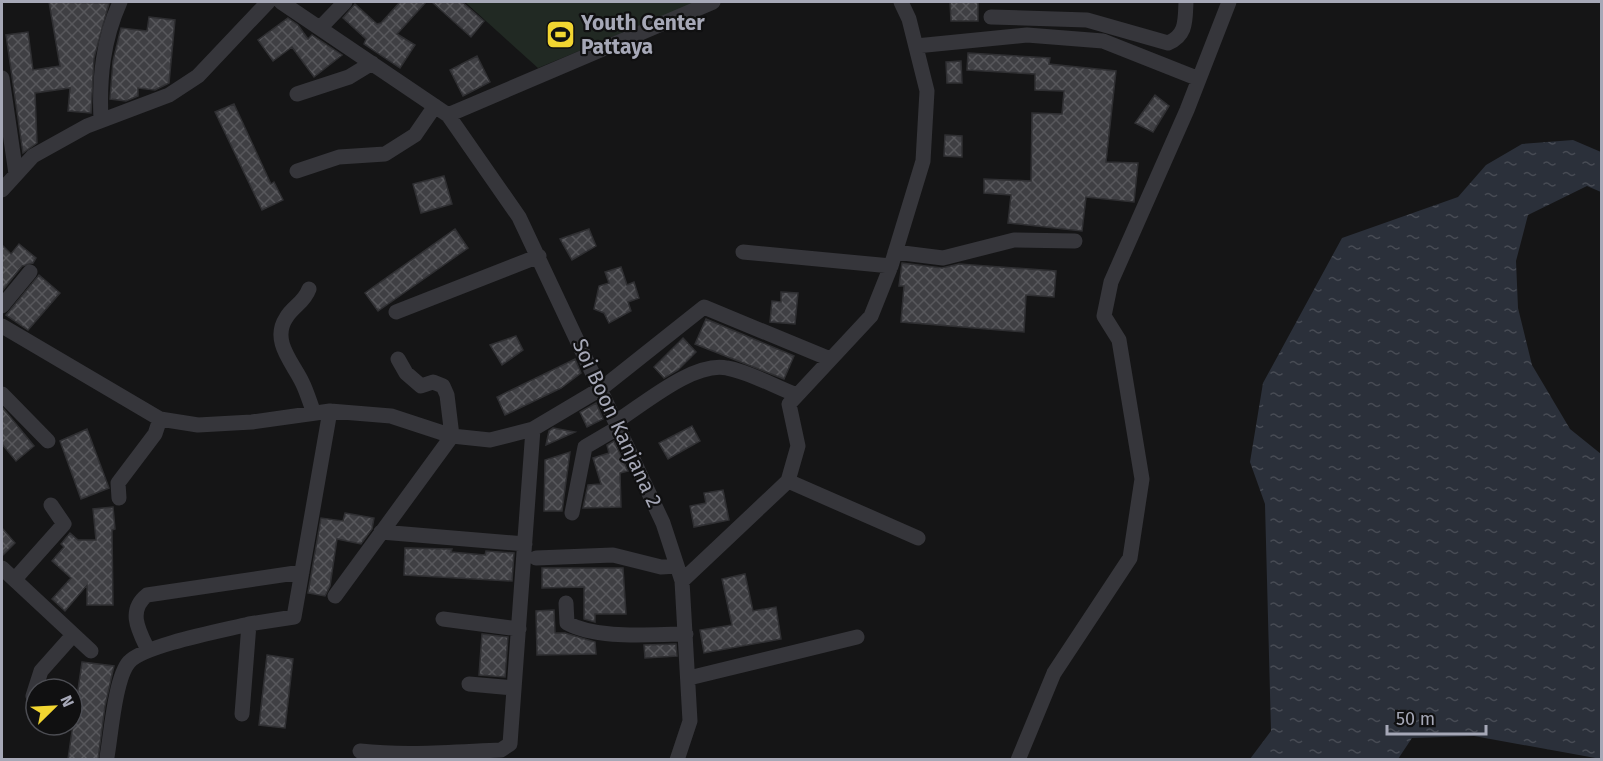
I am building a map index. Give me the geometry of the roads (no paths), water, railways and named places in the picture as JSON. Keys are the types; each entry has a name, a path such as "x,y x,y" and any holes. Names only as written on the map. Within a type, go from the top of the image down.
{"street":[{"path":"101,120 100,90 106,34 120,2"},
{"path":"2,190 33,156 101,120 169,94 198,76 268,2"},
{"path":"281,2 441,110"},
{"path":"320,28 345,2"},
{"path":"297,171 339,157 385,154 415,135 441,110 711,2"},
{"path":"682,581 788,481 798,446 789,404 872,316 893,259 923,161 927,91 909,19 901,2"},
{"path":"991,18 1087,20 1168,43 1177,40 1184,31 1186,2"},
{"path":"1018,759 1054,673 1130,558 1142,479 1119,340 1104,316 1111,282 1199,79 1229,2"},
{"path":"916,46 1027,35 1103,41 1199,79"},
{"path":"297,94 349,77 372,63"},
{"path":"2,78 16,174"},
{"name":"Soi Boon Kanjana 2","path":"441,110 519,217 602,388 663,524 682,581 689,678 690,721 678,759"},
{"path":"742,252 893,259 943,258 1014,240 1075,241"},
{"path":"396,312 539,256"},
{"path":"2,306 30,272"},
{"path":"108,757 119,687 129,662 148,650 249,624 294,617 302,572 322,412 287,358 283,347 282,329 286,317 301,304 309,289"},
{"path":"2,326 160,419 198,425 252,422 322,412 391,416 452,436 490,440 533,429 602,388 704,307 830,359"},
{"path":"335,596 452,436 447,395 443,386 433,382 422,386 406,373 398,359"},
{"path":"572,513 585,447 687,376 712,368 727,368 797,395"},
{"path":"2,394 48,441"},
{"path":"119,498 118,483 155,434 160,419"},
{"path":"360,751 401,755 507,748 510,744 533,429"},
{"path":"788,481 918,538"},
{"path":"15,579 64,524 51,505"},
{"path":"381,532 525,544"},
{"path":"536,558 613,555 661,567 677,566"},
{"path":"2,568 91,651"},
{"path":"148,650 138,629 135,613 139,601 147,595 302,572"},
{"path":"566,603 567,623 574,627 613,634 686,634"},
{"path":"443,619 519,629"},
{"path":"242,714 249,624"},
{"path":"39,677 41,670 74,635"},
{"path":"689,678 857,637"},
{"path":"469,684 514,688"}],"water":[{"path":"1573,140 1601,152 1601,192 1587,186 1528,215 1516,261 1518,308 1532,365 1570,429 1601,454 1601,759 1474,736 1412,738 1398,759 1250,759 1271,731 1265,504 1250,462 1263,383 1342,238 1458,197 1486,165 1522,144"}],"place":[{"name":"Youth Center Pattaya","path":"560,35"}]}
